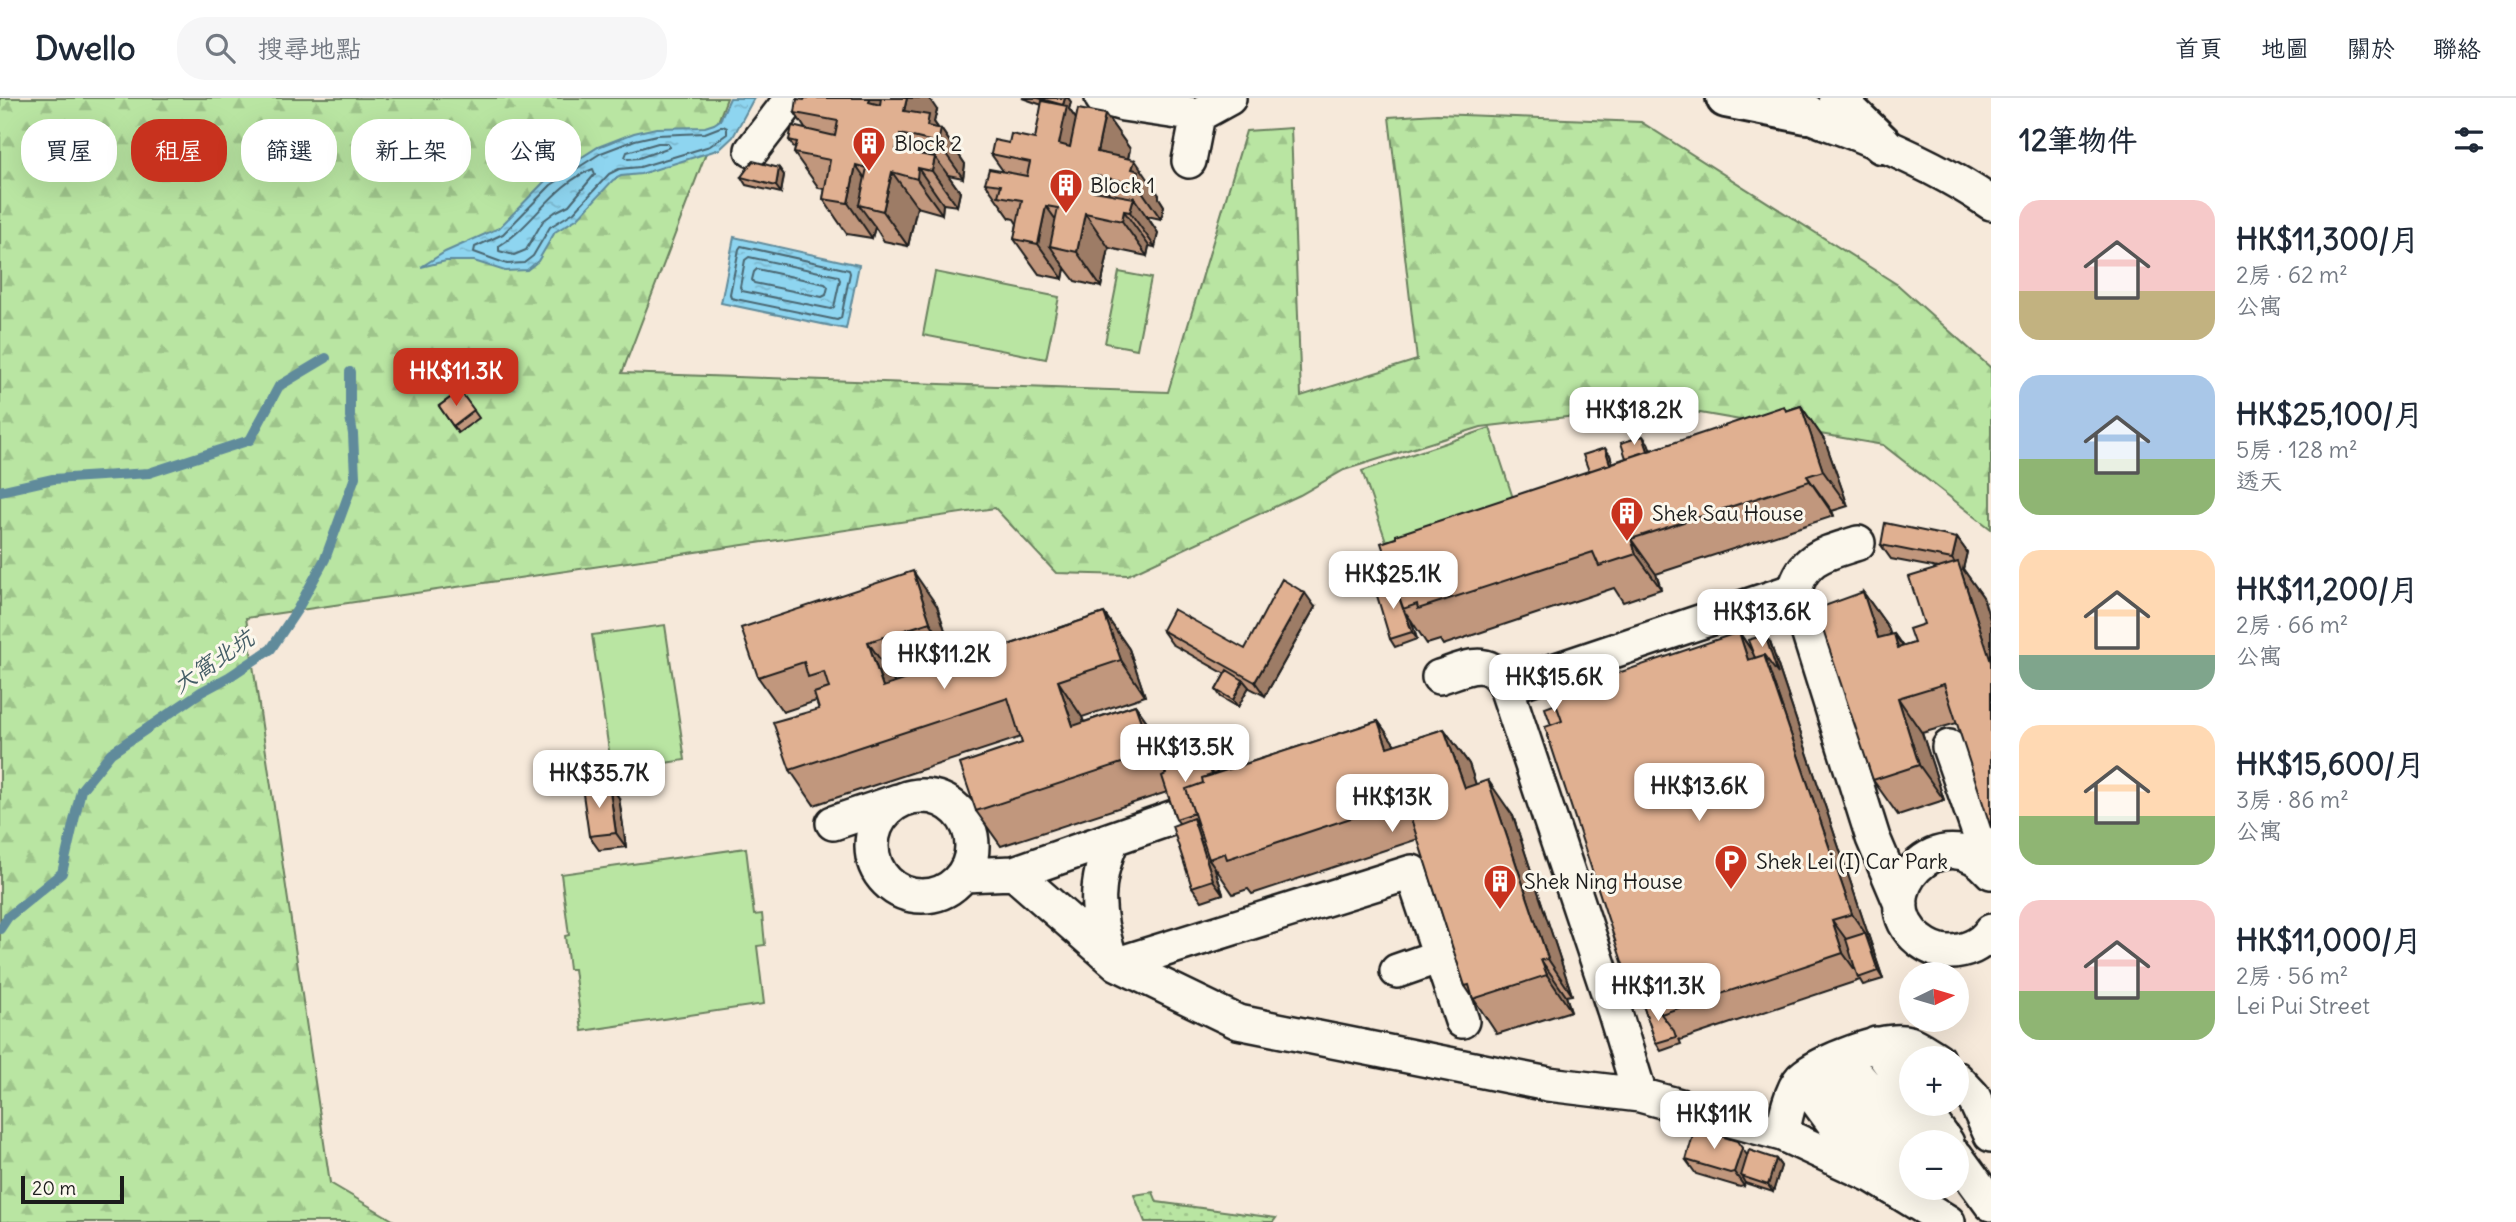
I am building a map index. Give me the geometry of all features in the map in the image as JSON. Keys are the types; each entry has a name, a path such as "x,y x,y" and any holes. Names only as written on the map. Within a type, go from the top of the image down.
{"main road":[{"path":"1726,98 1808,103 1847,110 1882,144"}],"street":[{"path":"752,150 792,98"},
{"path":"1102,98 1123,104 1198,115 1229,98"},
{"path":"1189,161 1198,115"},
{"path":"1882,144 1962,184 1991,203"},
{"path":"1858,543 1823,555 1807,565 1798,576 1795,590 1873,838 1901,904 1905,921 1913,935 1926,946 1942,952 1958,952 1974,947 1991,932"},
{"path":"1507,687 1795,590"},
{"path":"1439,677 1473,666 1485,666 1497,672 1507,687 1629,1005 1640,1095"},
{"path":"1949,747 1991,869"},
{"path":"832,823 966,779"},
{"path":"931,796 947,801 960,812 969,827 973,844 971,860 964,875 953,887 938,895 922,897 891,887 880,874 873,859 871,842 876,826 884,812 906,799 931,796"},
{"path":"964,875 1014,873 1180,816"},
{"path":"1112,839 1103,862 1097,895 1100,929 1114,960"},
{"path":"1901,904 1903,887 1910,873 1922,861 1936,854 1952,851 1969,855 1991,869"},
{"path":"1114,960 1412,872 1462,1021"},
{"path":"1014,873 1114,960 1238,1022 1548,1084 1640,1095 1783,1134 1899,1187"},
{"path":"1397,971 1440,956"},
{"path":"1783,1134 1786,1115 1822,1067 1876,1044 1907,1042 1914,1046"},
{"path":"1876,1044 1899,1076"},
{"path":"1822,1067 1899,1131"},
{"path":"1822,1067 1872,1176"},
{"path":"1822,1067 1899,1161"},
{"path":"1969,1093 1991,1135"},
{"path":"1969,1174 1991,1204"},
{"path":"1942,1200 1991,1204"}],"green space":[{"path":"0,98 727,98 622,373 1168,392 1246,131 1291,128 1301,396 1417,360 1389,117 1437,114 1641,122 1898,285 1991,368 1991,529 1883,445 1660,406 1481,427 1344,470 1300,495 1128,575 1056,573 995,508 246,618 330,1183 396,1222 0,1222"},
{"path":"935,272 1059,297 1046,359 923,335"},
{"path":"1119,272 1151,278 1137,349 1105,343"},
{"path":"1490,428 1513,498 1386,541 1362,471"},
{"path":"665,625 685,760 612,771 592,635"},
{"path":"746,848 754,915 762,914 765,945 757,946 764,1004 582,1031 574,969 569,969 565,936 569,935 561,874"},
{"path":"1153,1192 1157,1202 1276,1218 1273,1222 1145,1222 1134,1195"}],"water":[{"path":"730,98 754,98 733,137 720,149 613,180 578,218 555,232 538,261 527,270 505,271 474,261 446,261 421,267 445,252 499,228 544,182 581,182 581,158 598,147 656,128 705,127 720,120"},
{"path":"734,237 859,265 846,329 721,303"}],"building":[{"path":"870,98 869,102 880,105 881,98 907,98 904,111 929,115 927,126 941,129 938,143 900,134 896,150 935,157 932,171 918,168 917,179 892,172 883,211 859,205 867,168 856,165 848,203 823,199 830,160 794,153 797,142 789,140 792,126 835,136 838,121 795,113 797,99"},
{"path":"1038,98 1065,98 1063,105"},
{"path":"1042,101 1067,106 1059,144 1070,147 1078,109 1105,114 1097,152 1135,160 1132,169 1139,171 1137,184 1097,176 1094,191 1134,198 1130,212 1124,211 1122,221 1085,213 1077,252 1050,246 1058,208 1046,206 1038,244 1014,239 1022,200 998,196 1001,185 985,183 989,169 1027,176 1030,162 991,154 994,140 1009,143 1011,134 1035,139"},
{"path":"753,161 779,168 776,186 741,177"},
{"path":"460,391 474,410 453,426 439,406"},
{"path":"1784,406 1786,411 1801,406 1823,471 1807,476 1810,481 1631,539 1636,554 1599,566 1593,552 1418,609 1417,604 1403,609 1381,543 1396,538 1396,535"},
{"path":"1643,436 1648,451 1626,458 1621,443"},
{"path":"1605,448 1610,464 1589,471 1583,455"},
{"path":"1885,523 1957,538 1952,559 1881,545"},
{"path":"1958,562 1991,662 1991,828 1944,684 1898,698 1919,765 1873,780 1816,609 1863,592 1878,638 1894,634 1898,648 1914,643 1909,629 1924,624 1909,577"},
{"path":"913,571 930,622 868,642 883,687 1104,613 1121,660 1058,681 1073,726 1135,705 1152,753 976,811 960,764 1022,743 1008,698 790,770 773,722 819,709 814,693 829,688 824,672 808,677 804,662 758,677 741,628"},
{"path":"1282,579 1305,593 1255,682 1162,630 1173,609 1245,649"},
{"path":"1394,583 1412,632 1390,639 1375,589"},
{"name":"Shek Lei (I) Car Park","path":"1739,632 1748,660 1764,655 1852,914 1832,920 1843,953 1661,1014 1649,979 1630,986 1545,727 1562,721 1553,695"},
{"path":"1765,635 1778,674 1764,655 1755,658 1748,640"},
{"path":"1227,670 1243,680 1233,700 1216,690"},
{"path":"1556,704 1562,721 1551,725 1545,708"},
{"name":"Shek Ning House","path":"1378,721 1387,747 1444,729 1465,788 1488,780 1548,959 1541,960 1547,975 1473,999 1469,985 1465,986 1405,800 1227,859 1225,853 1209,859 1186,789 1203,783 1202,778"},
{"path":"1206,756 1212,775 1202,778 1203,783 1186,789 1194,813 1176,819 1162,776 1166,774 1165,769"},
{"path":"609,784 616,833 589,836 582,787"},
{"path":"1193,818 1213,880 1192,887 1172,826"},
{"path":"1865,933 1878,971 1858,978 1846,939"},
{"path":"1657,1000 1661,1014 1676,1037 1656,1043 1643,1005"},
{"path":"1695,1128 1737,1141 1742,1148 1734,1172 1686,1160"},
{"path":"1749,1150 1776,1159 1768,1185 1741,1176"}],"waterway":[{"path":"0,491 53,479 149,473 250,440 279,386 326,358"},
{"name":"大窩北坑","path":"0,929 8,917 62,873 81,790 111,753 271,649 297,610 325,559 355,477 350,417 350,372"}],"place":[{"name":"Block 2","path":"869,173"},
{"name":"Block 1","path":"1066,215"},
{"name":"Shek Sau House","path":"1627,543"},
{"name":"Shek Lei (I) Car Park","path":"1731,891"},
{"name":"Shek Ning House","path":"1500,911"}]}
